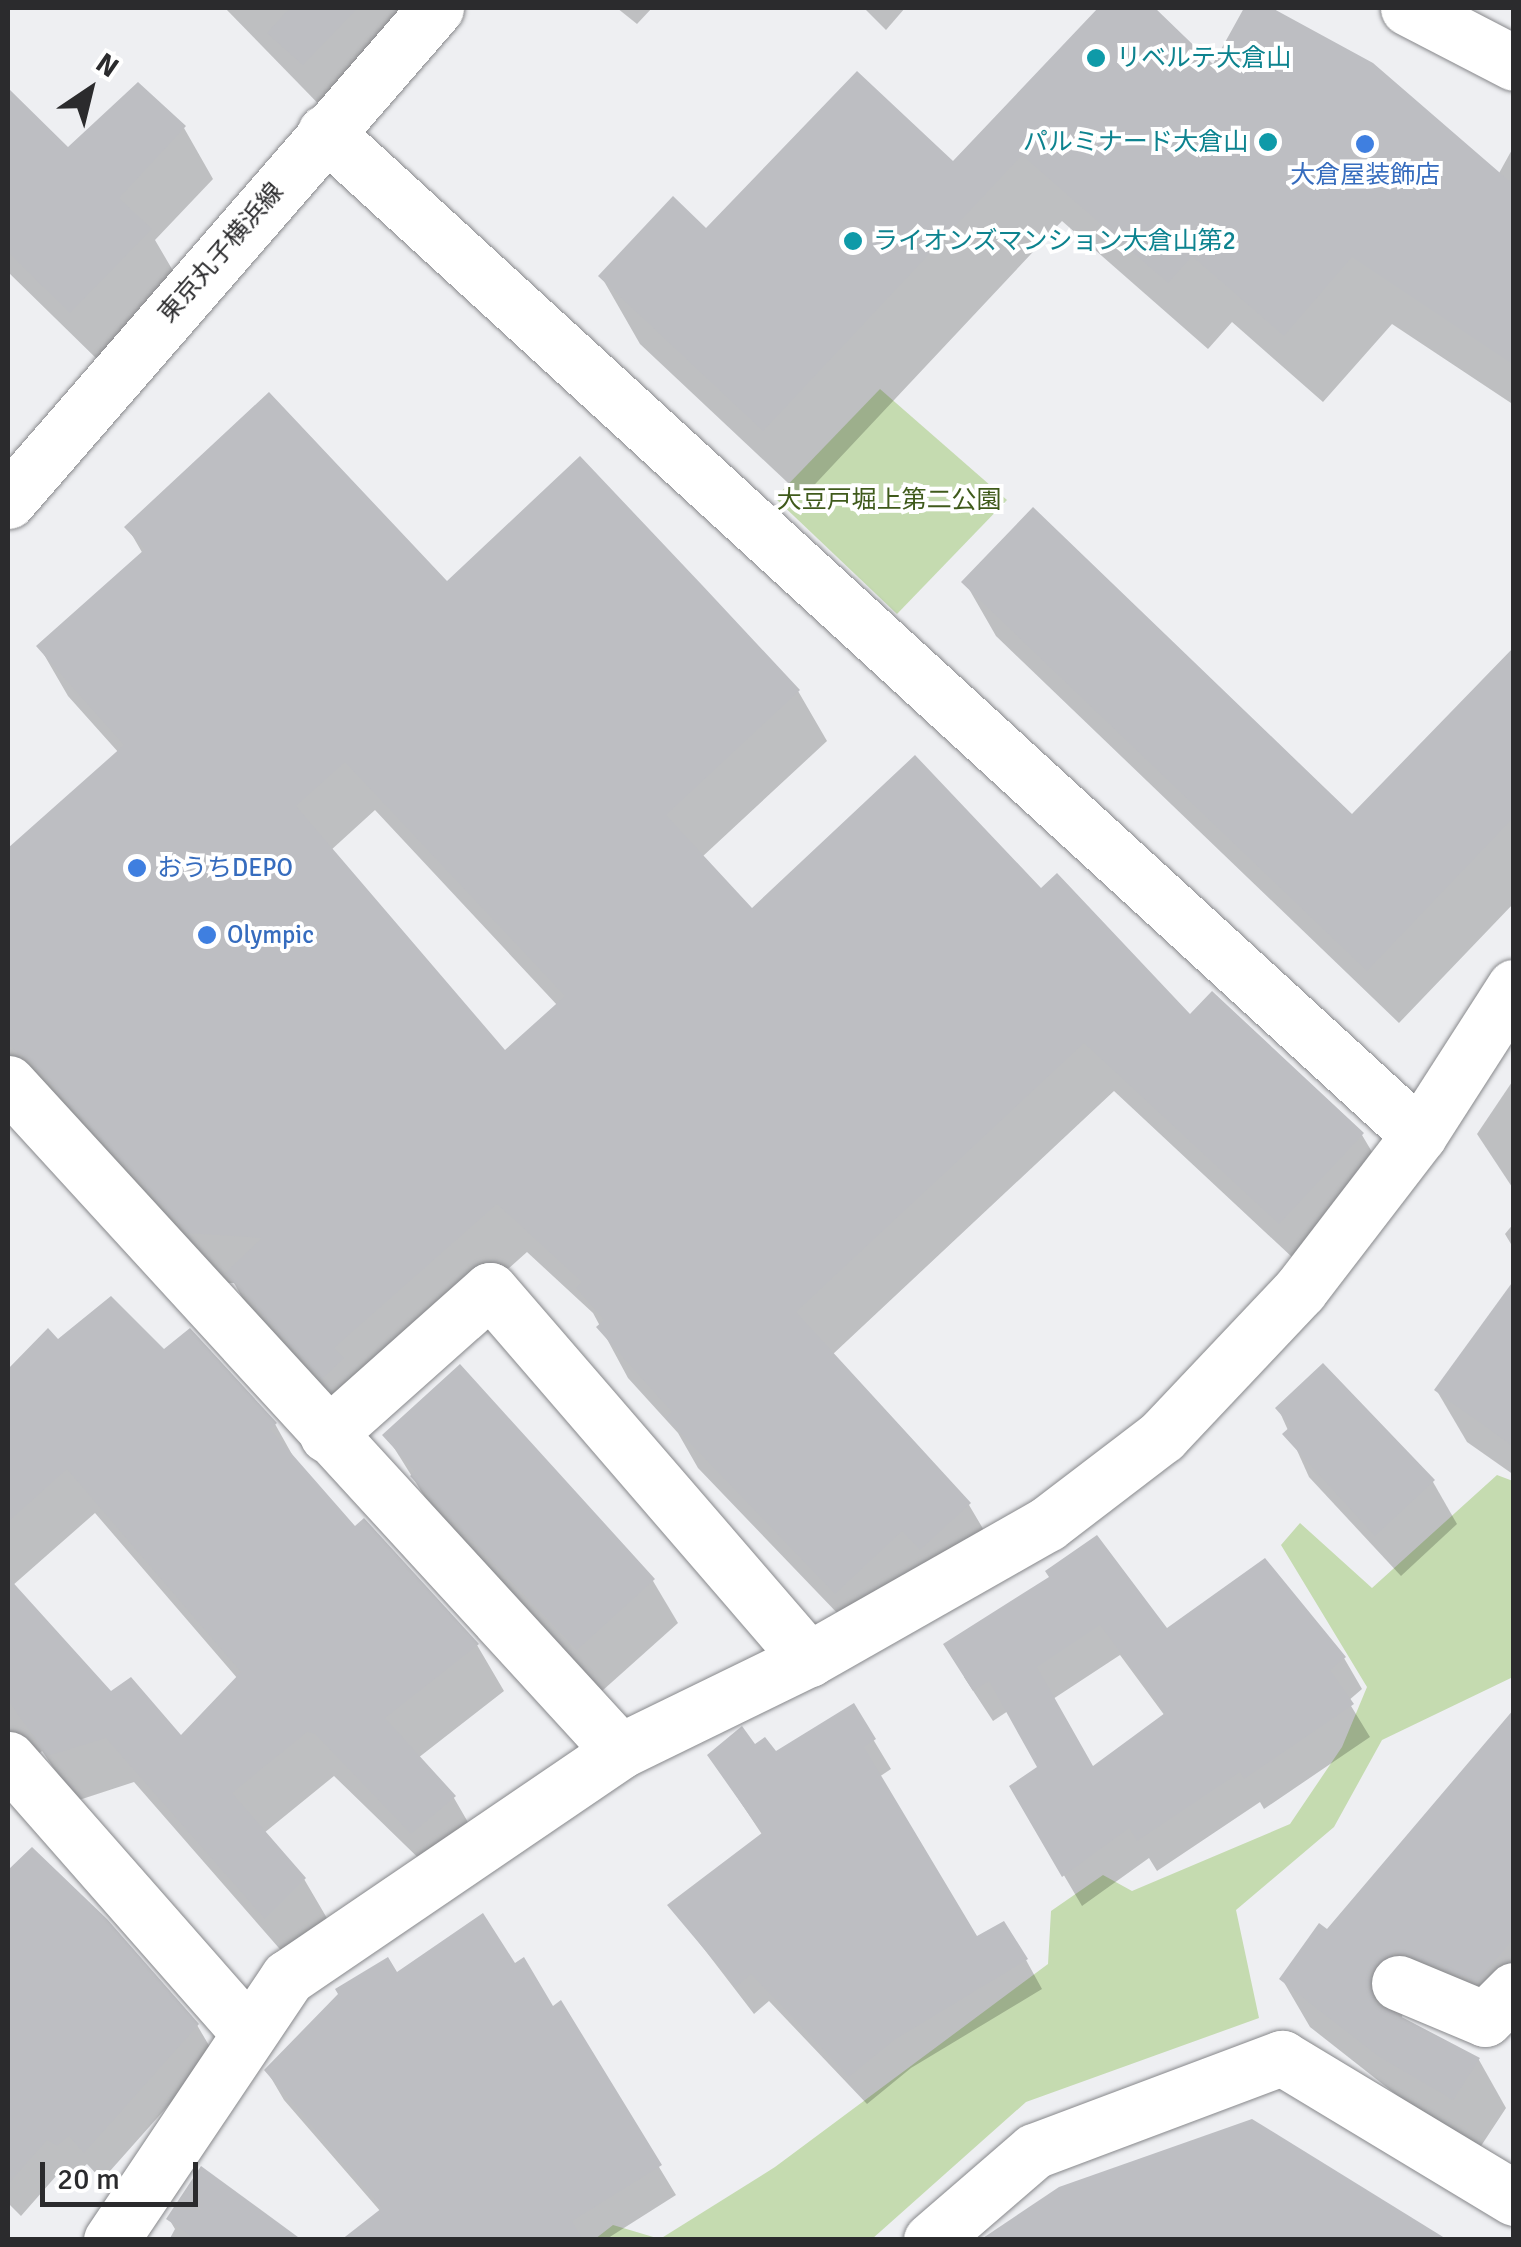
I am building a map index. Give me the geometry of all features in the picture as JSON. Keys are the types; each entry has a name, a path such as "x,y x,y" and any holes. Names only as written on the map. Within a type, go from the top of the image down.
{"street":[{"name":"東京丸子横浜線","path":"8,501 436,8"},
{"path":"1408,8 1514,63"},
{"path":"326,132 1419,1136"},
{"path":"111,2240 247,2031 288,1977 620,1752 809,1659 1047,1524 1162,1436 1300,1290 1419,1136 1514,987"},
{"path":"8,1083 620,1752"},
{"path":"327,1435 490,1290 809,1659"},
{"path":"8,1759 247,2031"},
{"path":"1398,1984 1485,2019 1514,1990"},
{"path":"931,2240 1034,2151 1282,2058 1514,2198"}],"green space":[{"name":"大豆戸堀上第二公園","path":"880,389 1007,500 897,614 775,498"},
{"path":"1497,1475 1513,1481 1513,1677 1382,1740 1334,1827 1236,1910 1259,2018 1026,2102 872,2239 660,2239 775,2167 1048,1964 1051,1911 1103,1875 1132,1891 1290,1824 1342,1747 1367,1687 1281,1545 1300,1523 1372,1588"},
{"path":"613,2225 660,2239 595,2239"}],"building":[{"path":"290,8 358,8 303,65 267,33"},
{"path":"1098,8 1155,8 1213,64 1244,8 1272,8 1373,63 1514,185 1514,365 1352,257 1284,336 1192,256 1168,283 1022,155 763,431 598,276 673,196 706,228 857,71 953,161"},
{"path":"138,82 186,126 119,198 152,229 70,313 8,252 8,88 68,147"},
{"path":"269,392 447,581 580,456 800,690 666,815 752,908 915,755 1041,888 1057,873 1190,1014 1212,991 1364,1133 1279,1224 1084,1043 796,1312 971,1503 920,1550 902,1531 835,1594 666,1418 672,1412 596,1327 604,1320 576,1288 582,1282 497,1204 334,1348 344,1358 322,1379 225,1273 262,1238 188,1233 31,1062 8,1045 8,848 124,745 36,646 145,549 124,527","holes":["345,762 565,996 505,1050 296,806"]},
{"path":"1033,507 1352,814 1514,647 1514,817 1367,971 961,582"},
{"path":"1514,1280 1514,1447 1434,1390"},
{"path":"111,1296 164,1349 190,1328 277,1423 270,1429 355,1526 364,1518 479,1644 385,1718 456,1796 411,1834 315,1734 307,1732 232,1793 306,1878 265,1919 106,1738 47,1756 8,1700 8,1577 111,1691 131,1677 181,1735 241,1672 67,1469 8,1522 8,1369 48,1328 58,1339"},
{"path":"1323,1363 1435,1480 1375,1536 1282,1434 1291,1426 1275,1408"},
{"path":"460,1364 655,1579 577,1650 410,1476 415,1471 382,1435"},
{"path":"1097,1535 1167,1628 1265,1558 1346,1657 1330,1670 1354,1704 1244,1779 1240,1772 1137,1841 1129,1828 1062,1877 1009,1786 1037,1767 989,1681 973,1691 943,1644 1049,1577 1045,1571","holes":["1100,1625 1165,1713 1093,1766 1037,1667"]},
{"path":"854,1703 876,1739 864,1747 977,1936 1004,1921 1028,1959 894,2040 849,2077 751,1974 736,1987 667,1905 762,1833 707,1755 742,1726 755,1744 765,1737 776,1751"},
{"path":"1514,1709 1514,1938 1478,1982 1396,1952 1370,1972 1375,2003 1480,2058 1453,2100 1378,2056 1279,1979 1319,1923 1327,1929"},
{"path":"32,1847 107,1919 199,2024 84,2153 69,2136 57,2146 47,2140 8,2184 8,1870"},
{"path":"483,1913 515,1963 524,1957 553,2006 561,2000 662,2165 572,2221 583,2240 341,2240 382,2208 264,2070 338,1994 335,1989 388,1957 397,1972"},
{"path":"1252,2119 1448,2240 980,2240 1059,2187"},
{"path":"201,2166 302,2240 197,2240 166,2219"}],"place":[{"name":"リベルテ大倉山","path":"1096,58"},
{"name":"パルミナード大倉山","path":"1268,142"},
{"name":"大倉屋装飾店","path":"1365,144"},
{"name":"ライオンズマンション大倉山第2","path":"853,241"},
{"name":"おうちDEPO","path":"137,868"},
{"name":"Olympic","path":"207,935"}]}
